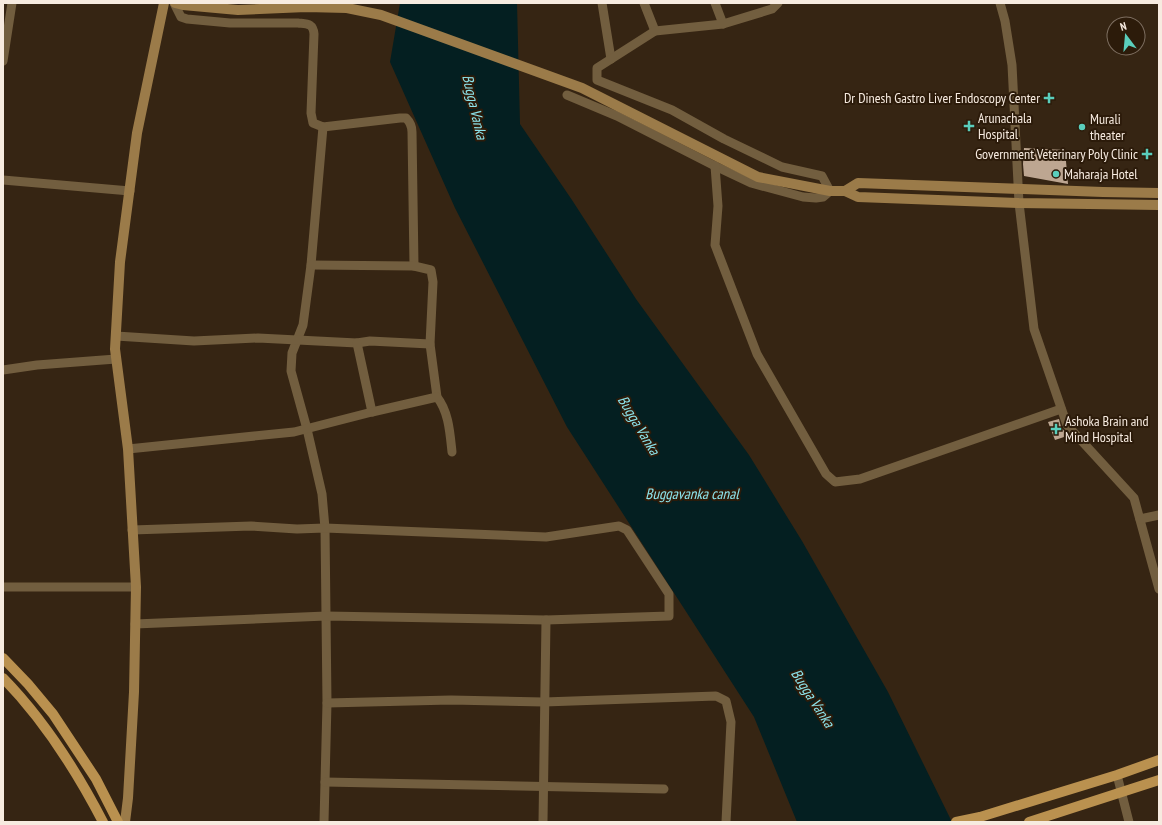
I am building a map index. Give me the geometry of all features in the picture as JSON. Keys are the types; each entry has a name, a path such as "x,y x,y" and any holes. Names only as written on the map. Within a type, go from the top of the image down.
{"main road":[{"path":"125,822 128,798 134,692 136,587 128,449 115,349 120,262 137,133 164,3"},
{"path":"174,3 238,10 306,7 347,8 381,15 582,88 758,177 830,192 845,191 858,183 1159,193"},
{"path":"845,191 858,197 1019,203 1159,205"},
{"path":"3,658 28,684 53,714 96,779 118,822"},
{"path":"3,678 18,693 42,723 85,788 103,822"},
{"path":"956,822 980,817 1117,775 1159,760"},
{"path":"1029,822 1159,780"}],"street":[{"path":"3,61 12,3"},
{"path":"174,3 181,17 187,19 230,24 298,23 311,26 314,29 311,112 313,123 323,127 400,118 406,118 409,121 412,126 414,266"},
{"path":"602,3 611,59"},
{"path":"644,3 655,31"},
{"path":"715,3 723,24"},
{"path":"567,95 617,116 751,183 803,197 823,197 830,192 822,176 782,167 724,139 672,110 597,80 597,68 655,31 723,24 772,9 778,3"},
{"path":"1000,3 1006,21 1012,65 1019,203 1034,329 1067,425 1134,498 1159,589"},
{"path":"323,127 311,265 303,325 292,353 291,371 307,429 322,494 325,528 327,703 324,822"},
{"path":"715,166 718,206 715,245 757,354 826,474 835,482 860,479 1061,408"},
{"path":"3,180 130,190"},
{"path":"311,265 414,266 431,270 433,282 430,344 437,397 442,403 450,430 452,452"},
{"path":"116,336 194,341 258,338 357,343 370,341 430,344"},
{"path":"357,343 372,412"},
{"path":"3,370 38,365 116,359"},
{"path":"128,449 294,432 437,397"},
{"path":"1140,519 1159,515"},
{"path":"132,530 251,526 297,529 325,528 546,537 619,526 627,530 669,594 669,616 546,620 326,616 135,624"},
{"path":"3,587 136,587"},
{"path":"543,822 546,620"},
{"path":"327,703 451,700 544,702 716,696 726,701 731,722 726,822"},
{"path":"1117,775 1129,822"},
{"path":"325,782 664,789"}],"water":[{"name":"Buggavanka canal","path":"400,3 517,3 520,124 572,200 636,299 749,455 802,541 888,692 952,822 797,822 754,717 567,427 455,208 390,62"}],"building":[{"path":"1024,148 1065,150 1068,184 1024,176"},
{"path":"1059,419 1061,427 1067,436 1055,440 1048,422"}],"place":[{"name":"Dr Dinesh Gastro Liver Endoscopy Center","path":"1049,98"},
{"name":"Arunachala Hospital","path":"969,126"},
{"name":"Murali theater","path":"1082,127"},
{"name":"Government Veterinary Poly Clinic","path":"1147,154"},
{"name":"Maharaja Hotel","path":"1056,174"},
{"name":"Ashoka Brain and Mind Hospital","path":"1056,429"}],"water label":[{"name":"Bugga Vanka","path":"475,107"},
{"name":"Bugga Vanka","path":"639,425"},
{"name":"Bugga Vanka","path":"813,698"}]}
